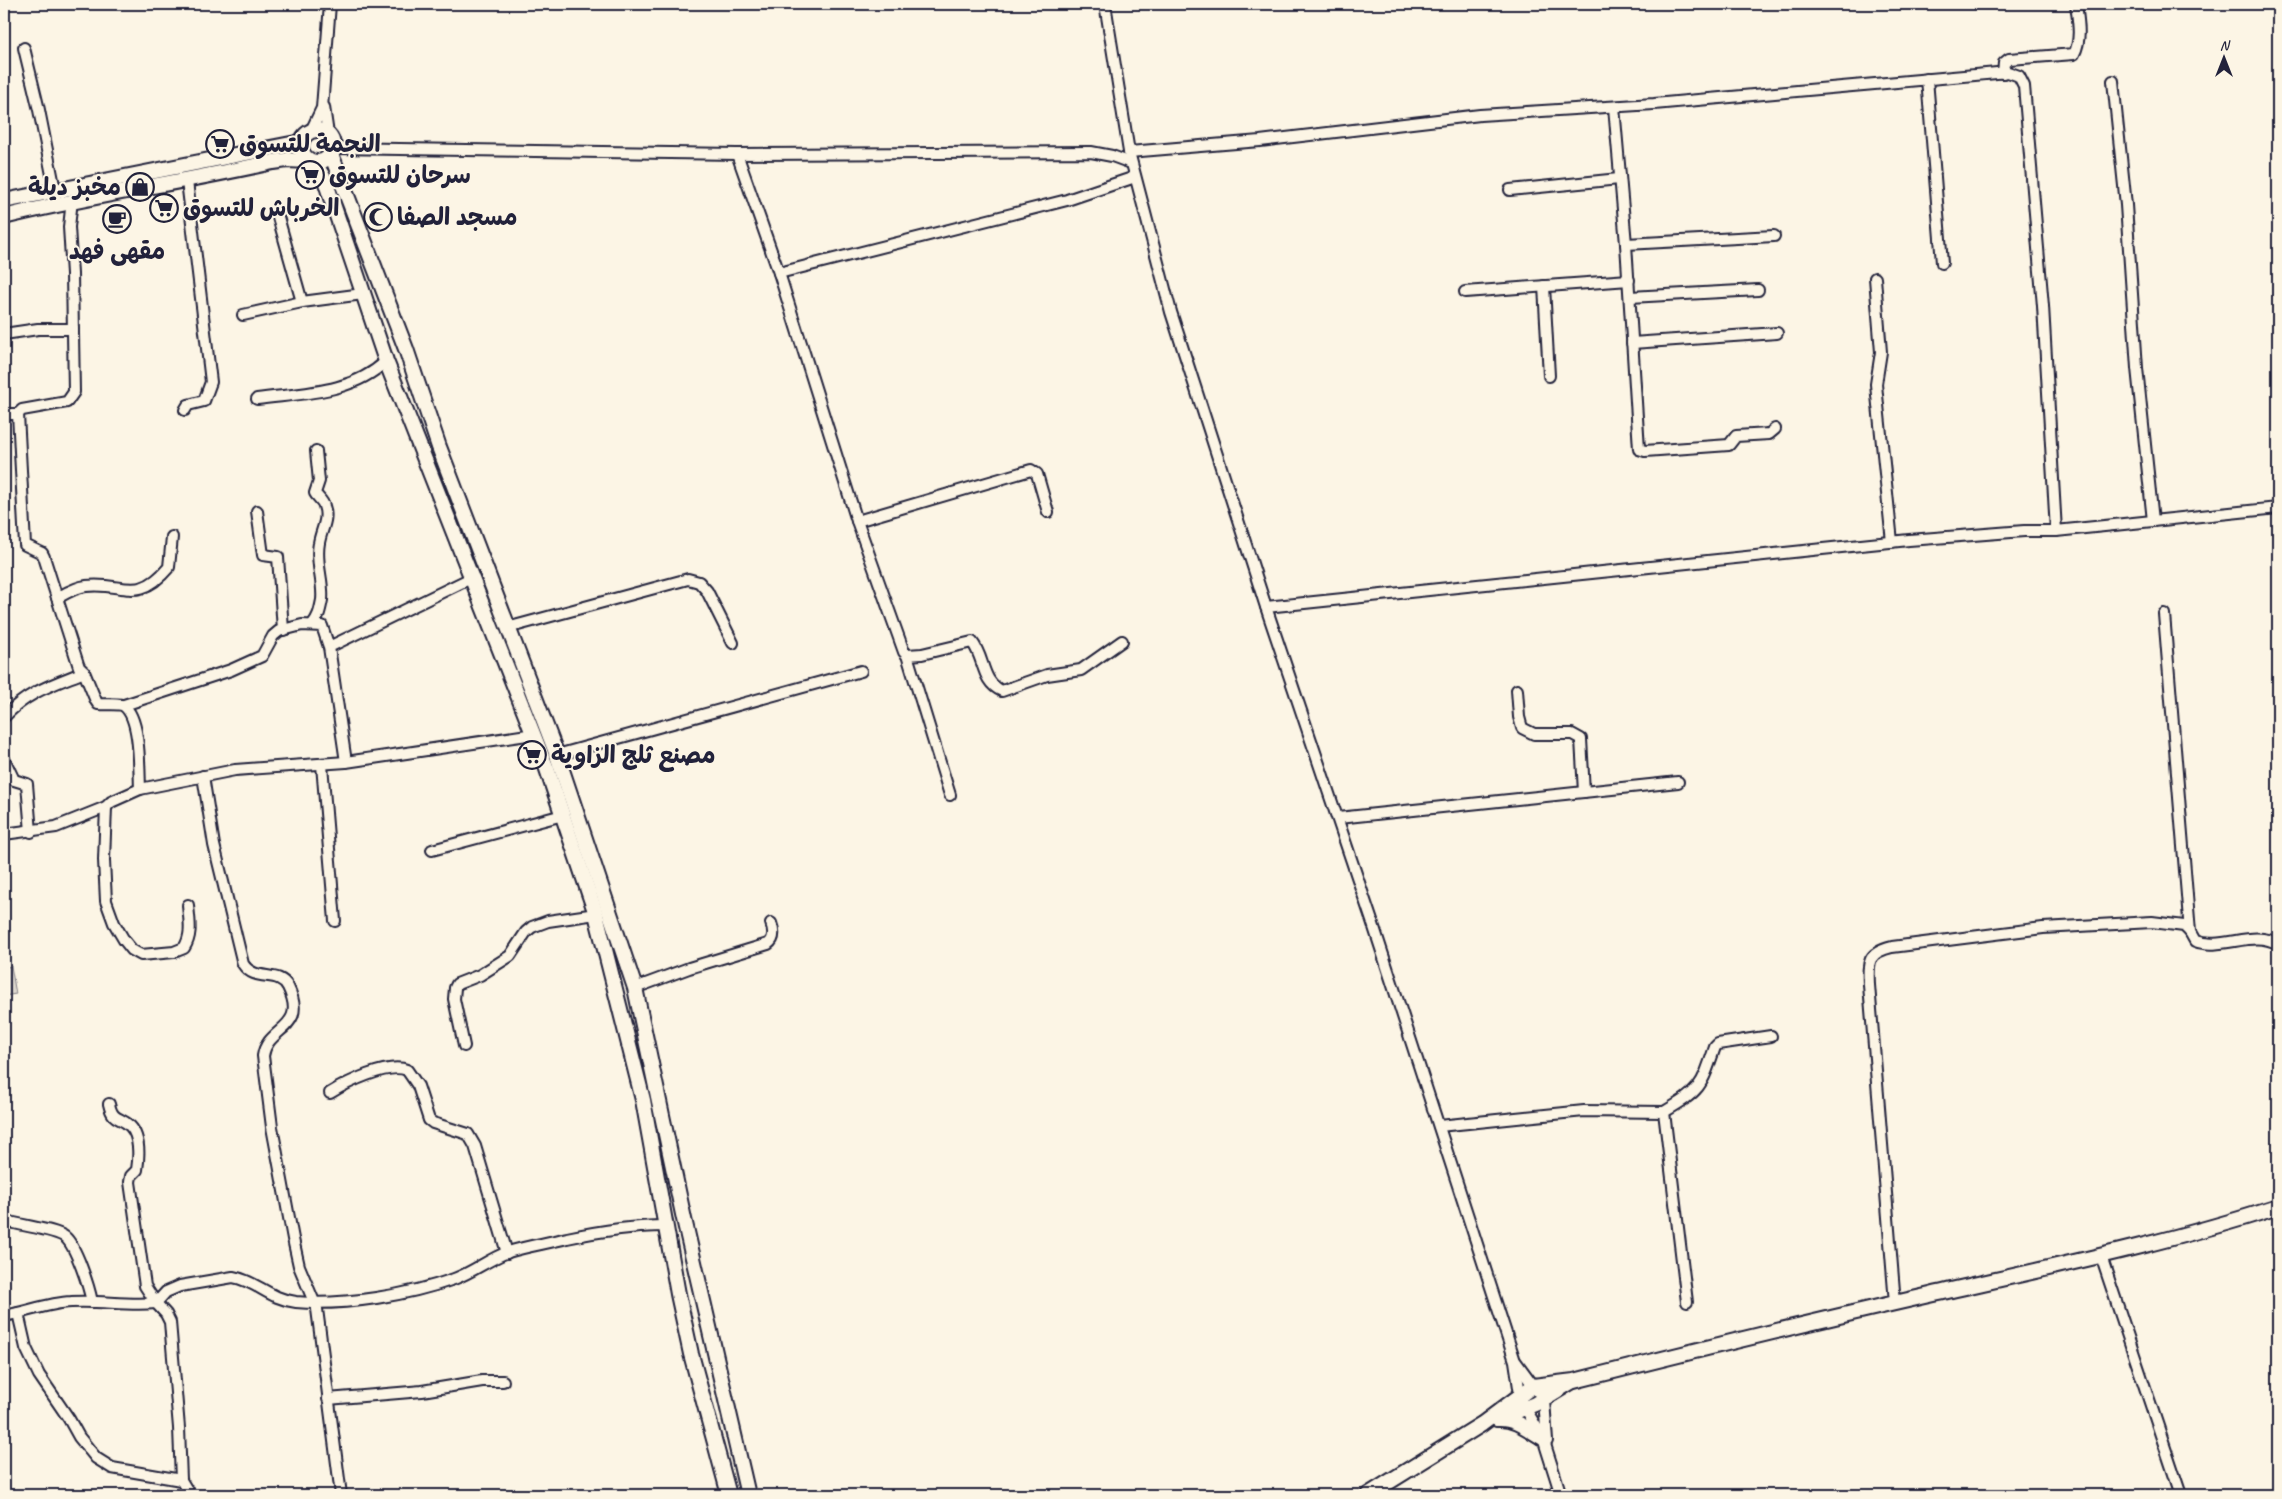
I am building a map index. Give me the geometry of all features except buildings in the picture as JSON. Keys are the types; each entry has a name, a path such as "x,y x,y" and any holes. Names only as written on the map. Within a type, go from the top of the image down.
{"main road":[{"path":"4,201 301,142 311,131 320,130 328,134 333,142 332,151 406,349 439,447 557,755 635,988 684,1219 748,1495"},
{"path":"301,142 303,156 311,162 324,180 332,198 386,361 534,734 596,914 643,1100 665,1226 691,1354 729,1495"},
{"path":"4,217 72,200 187,181 273,162 325,160 332,151"},
{"path":"1368,1495 1522,1402 1534,1386 1574,1381 1894,1303 2101,1256 2209,1230 2278,1207"},
{"path":"1522,1402 1544,1400 1574,1381"},
{"path":"1488,1422 1510,1420 1545,1443"}],"street":[{"path":"311,131 321,113 323,103 330,4"},
{"path":"1105,4 1129,152 1171,312 1266,607 1338,818 1516,1361 1522,1402 1545,1443 1561,1495"},
{"path":"2003,73 2004,63 2009,59 2074,54 2078,47 2079,37 2076,4"},
{"path":"24,48 55,190"},
{"path":"1129,152 1269,140 1480,115 1614,107 2014,73 2019,76 2024,86 2043,306 2056,530"},
{"path":"1927,80 1942,263"},
{"path":"2113,81 2128,224 2136,368 2153,520"},
{"path":"323,103 328,134"},
{"path":"1614,107 1629,280 1640,450 1730,445 1736,436 1769,434 1775,429"},
{"path":"332,151 737,154 1091,152 1112,156 1132,163"},
{"path":"737,154 779,274 857,521 902,647 907,655 950,795"},
{"path":"779,274 1067,200 1135,177"},
{"path":"1510,190 1619,179"},
{"path":"184,410 188,405 204,400 210,382 187,181"},
{"path":"4,414 18,414 22,410 67,402 74,392 69,227 72,200"},
{"path":"278,217 302,302"},
{"path":"1626,244 1774,236"},
{"path":"1875,278 1881,352 1877,390 1892,542"},
{"path":"1465,292 1629,280"},
{"path":"1544,286 1548,376"},
{"path":"1630,297 1758,290"},
{"path":"242,315 302,302 363,294"},
{"path":"4,334 38,329 73,329"},
{"path":"1632,343 1777,333"},
{"path":"256,399 347,386 365,378 386,361"},
{"path":"18,414 25,545 42,553 79,667 84,672 98,704 124,705 231,670 262,656 273,636 283,630 312,625 322,626 329,647 346,762"},
{"path":"312,625 319,616 322,597 321,578 317,565 319,542 325,525 324,505 315,493 319,481 316,451"},
{"path":"857,521 1031,470 1037,474 1048,512"},
{"path":"1266,607 1892,542 2056,530 2278,508"},
{"path":"257,511 263,555 278,558 283,630"},
{"path":"57,598 84,586 97,585 141,589 152,583 169,567 172,537"},
{"path":"329,647 473,577"},
{"path":"507,628 688,580 699,582 707,591 733,643"},
{"path":"2164,614 2190,932 2195,941 2202,944 2213,945 2265,938 2278,944"},
{"path":"907,655 922,654 972,642 985,673 994,688 1002,691 1047,675 1081,670 1122,641"},
{"path":"557,755 861,671"},
{"path":"4,717 19,701 36,691 84,672"},
{"path":"1517,690 1519,717 1522,728 1534,734 1572,734 1581,739 1584,792"},
{"path":"124,705 130,712 137,735 140,789"},
{"path":"4,834 31,832 56,827 106,807 111,802 140,789 234,770 322,765 534,734"},
{"path":"4,759 14,780 27,784 31,832"},
{"path":"322,765 335,920"},
{"path":"203,776 216,852 242,964 247,972 279,978 285,981 293,997 294,1011 291,1020 264,1049 263,1056 272,1127 293,1239 299,1266 309,1293 316,1302 340,1495"},
{"path":"1338,818 1678,782"},
{"path":"106,807 104,860 106,901 114,923 132,950 141,955 160,954 184,948 189,940 190,932 188,905"},
{"path":"432,850 563,814"},
{"path":"464,1046 454,999 457,984 480,975 510,956 526,932 532,927 548,921 596,914"},
{"path":"1894,1303 1868,965 1872,956 1882,949 1892,946 2043,928 2152,922 2175,924 2190,932"},
{"path":"635,988 689,968 768,944 773,941 774,935 771,923"},
{"path":"1439,1126 1578,1111 1664,1112 1692,1095 1700,1086 1714,1047 1718,1044 1770,1036"},
{"path":"330,1093 361,1078 385,1070 396,1068 406,1070 418,1086 429,1120 468,1134 475,1146 507,1253"},
{"path":"110,1104 111,1112 115,1117 130,1126 136,1139 138,1170 131,1176 132,1205 145,1286 170,1322 179,1428 181,1480 187,1494"},
{"path":"1664,1112 1687,1302"},
{"path":"4,1220 17,1226 55,1233 65,1237 88,1282 92,1302"},
{"path":"4,1316 55,1303 156,1303 166,1292 180,1286 234,1277 240,1278 273,1297 298,1302 379,1296 435,1285 466,1273 507,1253 585,1234 637,1226 665,1226"},
{"path":"2101,1256 2180,1495"},
{"path":"18,1312 26,1348 39,1375 70,1419 78,1437 96,1458 112,1468 181,1480"},
{"path":"1516,1361 1544,1400 1545,1443"},
{"path":"328,1399 422,1391 482,1381 503,1381"}],"shaded area":[{"path":"11,966 16,994 4,996 4,968"}],"place":[{"name":"النجمة للتسوق","path":"220,144"},
{"name":"سرحان للتسوق","path":"310,175"},
{"name":"مخبز ديلة","path":"140,187"},
{"name":"الخرباش للتسوق","path":"164,208"},
{"name":"مسجد الصفا","path":"378,217"},
{"name":"مقهى فهد","path":"117,219"},
{"name":"مصنع ثلج الزاوية","path":"532,755"}]}
